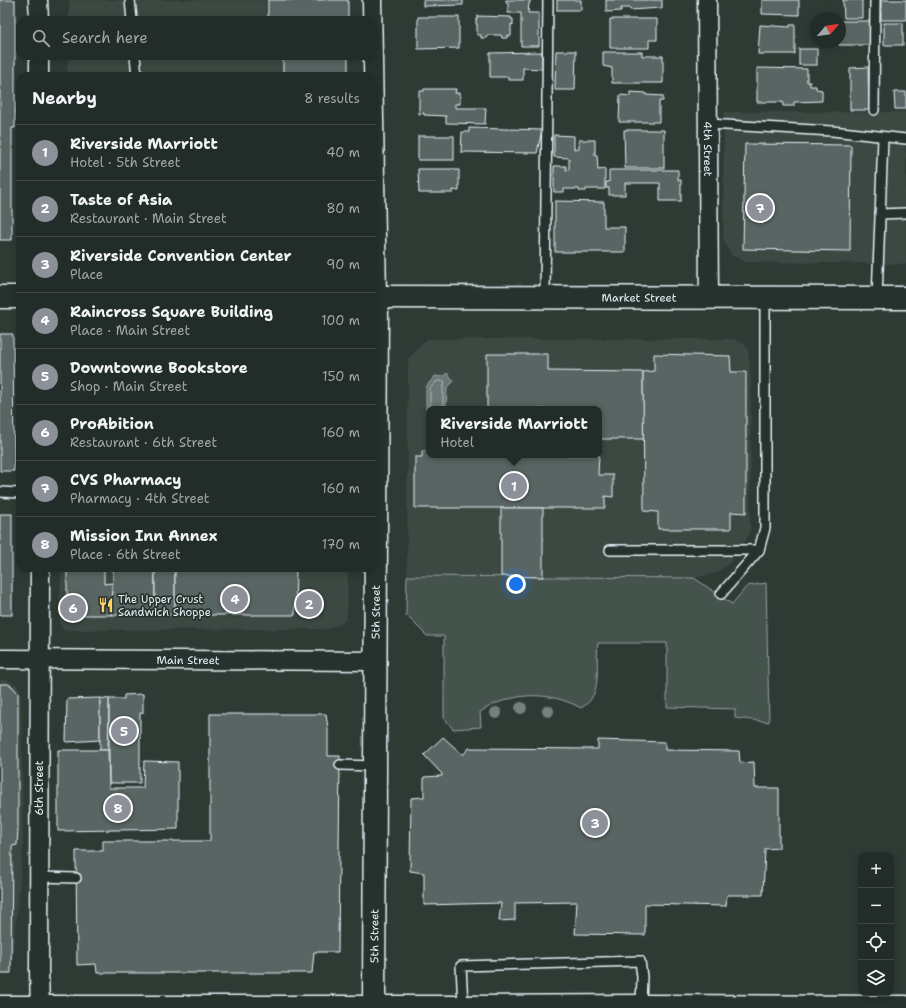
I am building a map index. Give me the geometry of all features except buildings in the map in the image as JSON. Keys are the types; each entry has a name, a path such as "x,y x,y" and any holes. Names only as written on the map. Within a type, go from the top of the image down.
{"street":[{"path":"38,0 38,16"},
{"name":"5th Street","path":"372,0 372,16"},
{"name":"4th Street","path":"707,0 709,297"},
{"path":"39,60 39,72"},
{"name":"5th Street","path":"373,60 373,72"},
{"path":"0,296 16,297"},
{"name":"Market Street","path":"376,297 906,298"},
{"name":"5th Street","path":"376,315 378,351 376,417"},
{"name":"6th Street","path":"40,572 40,1007"},
{"name":"5th Street","path":"374,572 374,1006"},
{"name":"Main Street","path":"0,659 375,661"},
{"path":"0,1005 40,1007 641,1004 710,1006 906,1005"}],"lane":[{"path":"130,0 132,16"},
{"path":"546,297 548,0"},
{"path":"874,110 875,0"},
{"path":"135,60 137,72"},
{"path":"708,124 832,132 906,139"},
{"path":"877,298 883,138"},
{"path":"880,214 906,213"},
{"path":"721,594 759,550 765,528 765,297"},
{"path":"0,492 16,493"},
{"path":"610,550 759,550"},
{"path":"340,765 375,766"},
{"path":"39,877 76,878"},
{"path":"463,1005 461,966 640,961 642,977 641,1004"}],"shaded area":[{"path":"69,0 348,0 348,16 69,16"},
{"path":"68,60 348,60 348,72 67,72"},
{"path":"724,112 906,112 906,264 746,262 731,255 723,239"},
{"path":"427,339 733,339 743,343 748,349 751,380 750,532 744,543 729,563 717,573 694,578 407,576 408,359"},
{"path":"61,572 348,572 347,619 328,629 64,630 60,625"},
{"path":"407,576 694,578 732,604 747,586 766,583 769,722 735,718 735,709 667,707 667,643 598,643 596,688 593,696 581,708 556,698 543,696 517,697 504,700 480,712 481,727 453,729 444,718 444,636 427,636 406,615"},
{"path":"0,680 8,680 17,685 21,694 23,847 11,974 0,974"}],"water":[{"path":"447,373 454,381 447,388 446,406 426,406 426,387 435,376 442,377"}],"place":[{"name":"CVS Pharmacy","path":"760,208"},
{"name":"Riverside Marriott","path":"514,486"},
{"name":"Raincross Square Building","path":"235,599"},
{"name":"Taste of Asia","path":"309,604"},
{"name":"The Upper Crust Sandwich Shoppe","path":"106,605"},
{"name":"ProAbition","path":"73,608"},
{"name":"Downtowne Bookstore","path":"124,731"},
{"name":"Mission Inn Annex","path":"118,808"},
{"name":"Riverside Convention Center","path":"595,823"}]}
